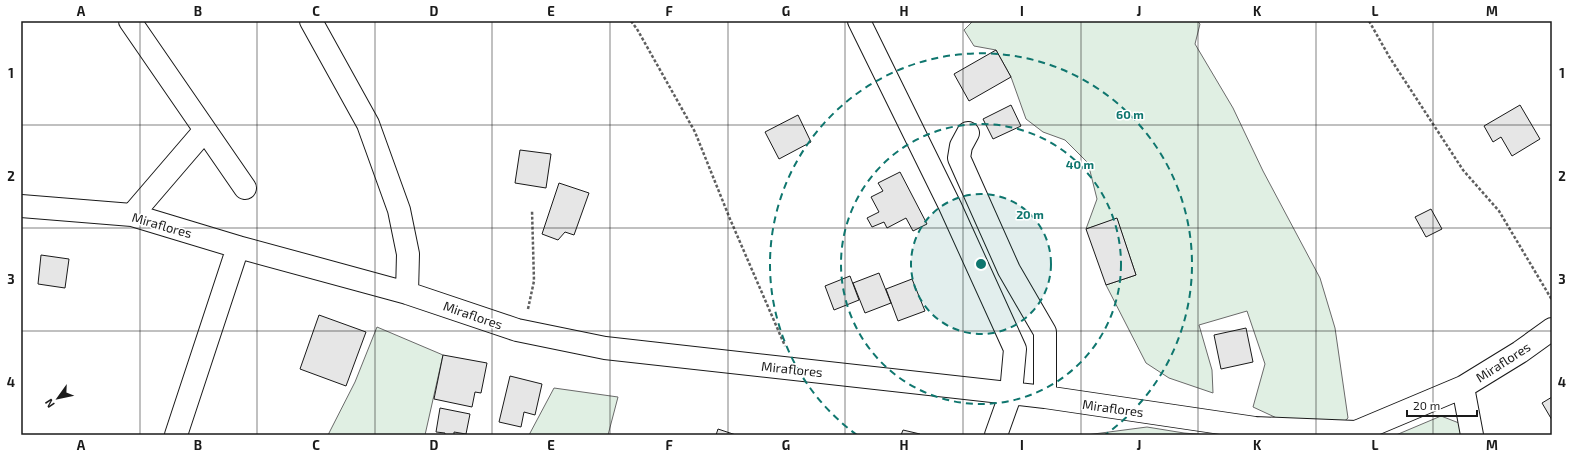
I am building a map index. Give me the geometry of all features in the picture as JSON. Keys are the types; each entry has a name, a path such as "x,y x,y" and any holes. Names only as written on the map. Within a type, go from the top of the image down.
{"street":[{"path":"130,21 245,188"},
{"path":"311,21 368,124 399,210 408,254 406,292"},
{"path":"860,21 950,206 1015,348 1011,393 996,435"},
{"path":"132,215 205,130"},
{"path":"968,133 962,146 959,158 1009,270 1045,332 1045,397"},
{"name":"Miraflores","path":"21,206 132,215 238,247 406,292 517,330 605,348 1045,397 1255,428 1356,432 1463,387 1520,352 1552,329"},
{"path":"176,435 238,247"},
{"path":"1463,387 1472,435"}],"path":[{"path":"631,21 637,29 695,132 730,219 796,370"},
{"path":"1368,21 1390,58 1463,170 1499,211 1552,300"},
{"path":"517,330 527,314 534,281 532,210"}],"green space":[{"path":"973,21 1197,21 1200,24 1195,44 1233,108 1263,171 1320,278 1335,328 1348,418 1338,427 1281,420 1253,407 1265,364 1247,311 1199,325 1212,370 1213,393 1169,378 1146,363 1106,285 1136,275 1117,219 1086,229 1097,199 1088,163 1065,140 1043,132 1026,119 1011,77 996,50 974,46 964,30"},
{"path":"377,327 443,355 425,435 328,435 355,382"},
{"path":"554,388 618,397 608,435 529,435"},
{"path":"1441,416 1459,423 1462,435 1396,435"},
{"path":"1147,427 1207,435 1086,435"}],"building":[{"path":"996,50 1011,77 969,101 954,74"},
{"path":"1011,105 1021,126 993,139 983,119"},
{"path":"1520,105 1540,139 1512,156 1501,137 1493,142 1484,126"},
{"path":"798,115 811,142 779,159 765,132"},
{"path":"520,150 551,154 546,188 515,183"},
{"path":"900,172 927,224 913,231 906,218 887,228 884,222 872,227 867,218 879,212 871,197 883,191 878,183"},
{"path":"559,183 589,193 574,235 565,232 558,240 542,234"},
{"path":"1431,209 1442,229 1426,237 1415,217"},
{"path":"1117,218 1136,275 1106,285 1086,229"},
{"path":"41,255 69,259 65,288 38,284"},
{"path":"879,273 891,303 865,313 853,283"},
{"path":"850,276 859,300 834,310 825,286"},
{"path":"912,279 925,311 898,321 886,289"},
{"path":"319,315 366,332 346,386 300,369"},
{"path":"1246,328 1253,362 1221,369 1214,335"},
{"path":"443,355 487,363 481,393 475,392 472,407 434,399"},
{"path":"510,376 542,384 535,415 524,412 521,427 499,422"},
{"path":"1552,397 1552,420 1542,403"},
{"path":"440,408 470,414 466,434 454,432 454,435 445,435 445,433 436,432"},
{"path":"718,429 736,435 716,435"},
{"path":"903,430 920,434 920,435 901,435"}]}
